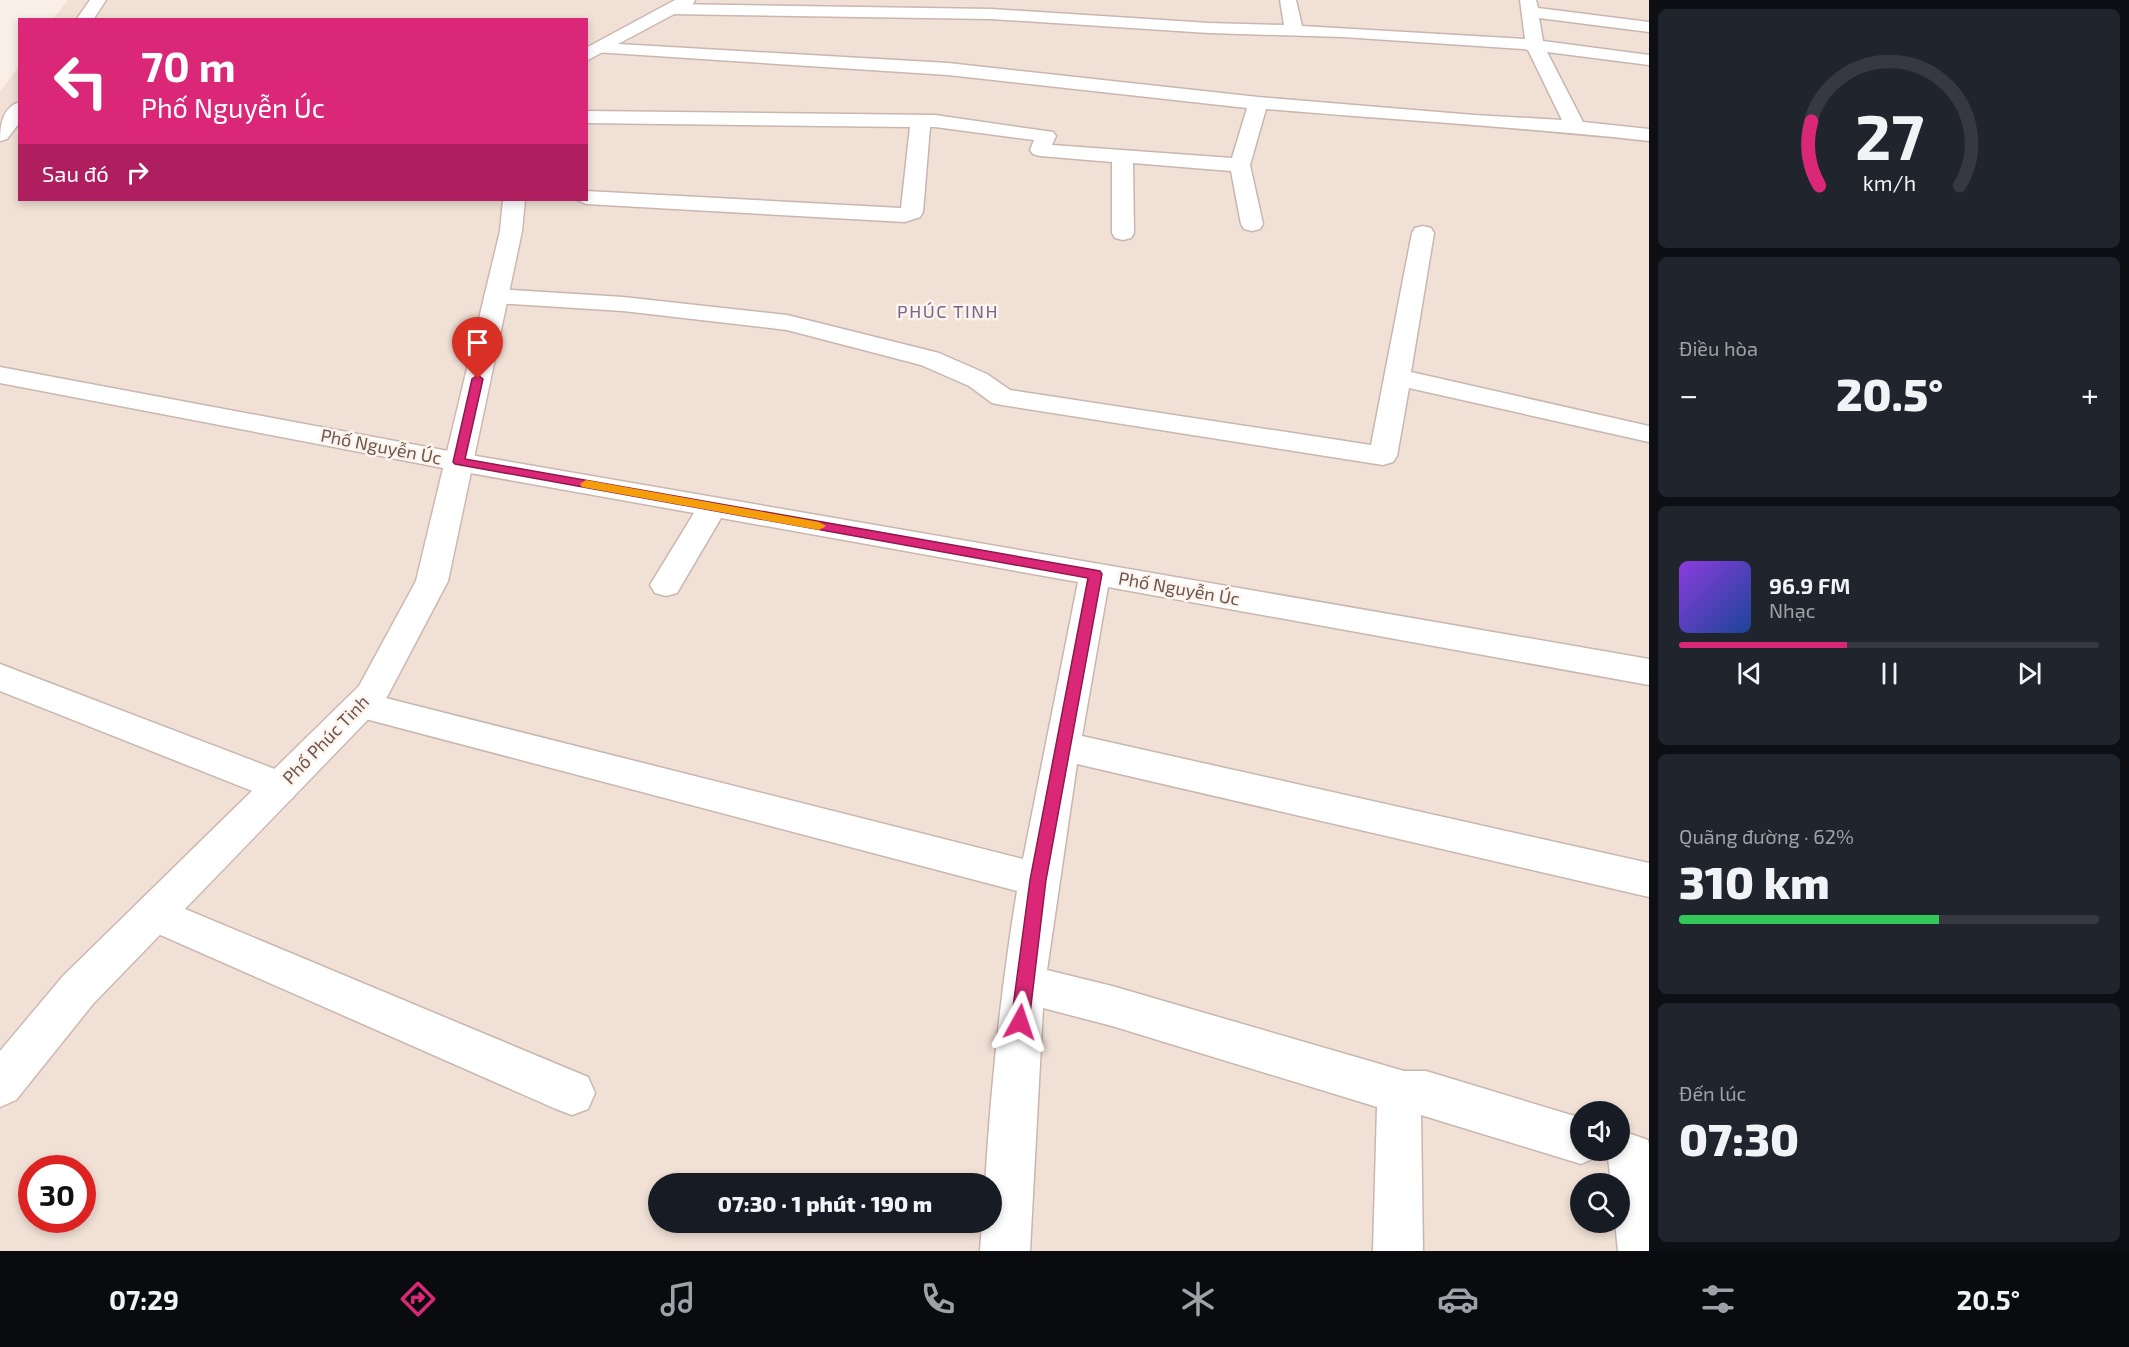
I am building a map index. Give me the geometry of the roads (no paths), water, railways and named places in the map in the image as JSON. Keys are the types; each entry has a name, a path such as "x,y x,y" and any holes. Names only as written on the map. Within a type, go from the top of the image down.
{"street":[{"path":"85,18 98,0"},
{"path":"594,52 687,0"},
{"path":"1288,0 1294,31"},
{"path":"1575,126 1535,46 1529,6 1649,27"},
{"path":"670,9 991,14 1343,32 1535,46 1649,60"},
{"path":"594,52 948,69 1258,103 1474,121 1575,126 1649,135"},
{"path":"1252,224 1240,165 1258,103"},
{"path":"0,135 18,111"},
{"path":"588,117 920,122 979,126 1046,136 1040,150 1240,165"},
{"path":"588,197 906,215 912,212 920,122"},
{"path":"1122,156 1123,233"},
{"name":"Phố Phúc Tinh","path":"0,1085 78,990 371,695 432,581 511,231 514,201"},
{"path":"496,296 623,303 787,323 930,359 978,380 1002,397 1383,456 1423,233"},
{"name":"Phố Nguyễn Úc","path":"0,375 459,462 1649,672"},
{"path":"1397,377 1649,434"},
{"path":"666,585 712,507"},
{"path":"1005,1251 1015,1080 1024,984 1038,880 1095,574"},
{"path":"0,676 280,787"},
{"path":"362,705 1038,880"},
{"path":"1062,746 1649,880"},
{"path":"154,914 572,1093"},
{"path":"1024,984 1112,1006 1404,1093 1426,1093 1570,1139"},
{"path":"1398,1251 1398,1112 1404,1093"},
{"path":"1630,1157 1643,1251"}],"district":[{"name":"PHÚC TINH","path":"948,312"}]}
